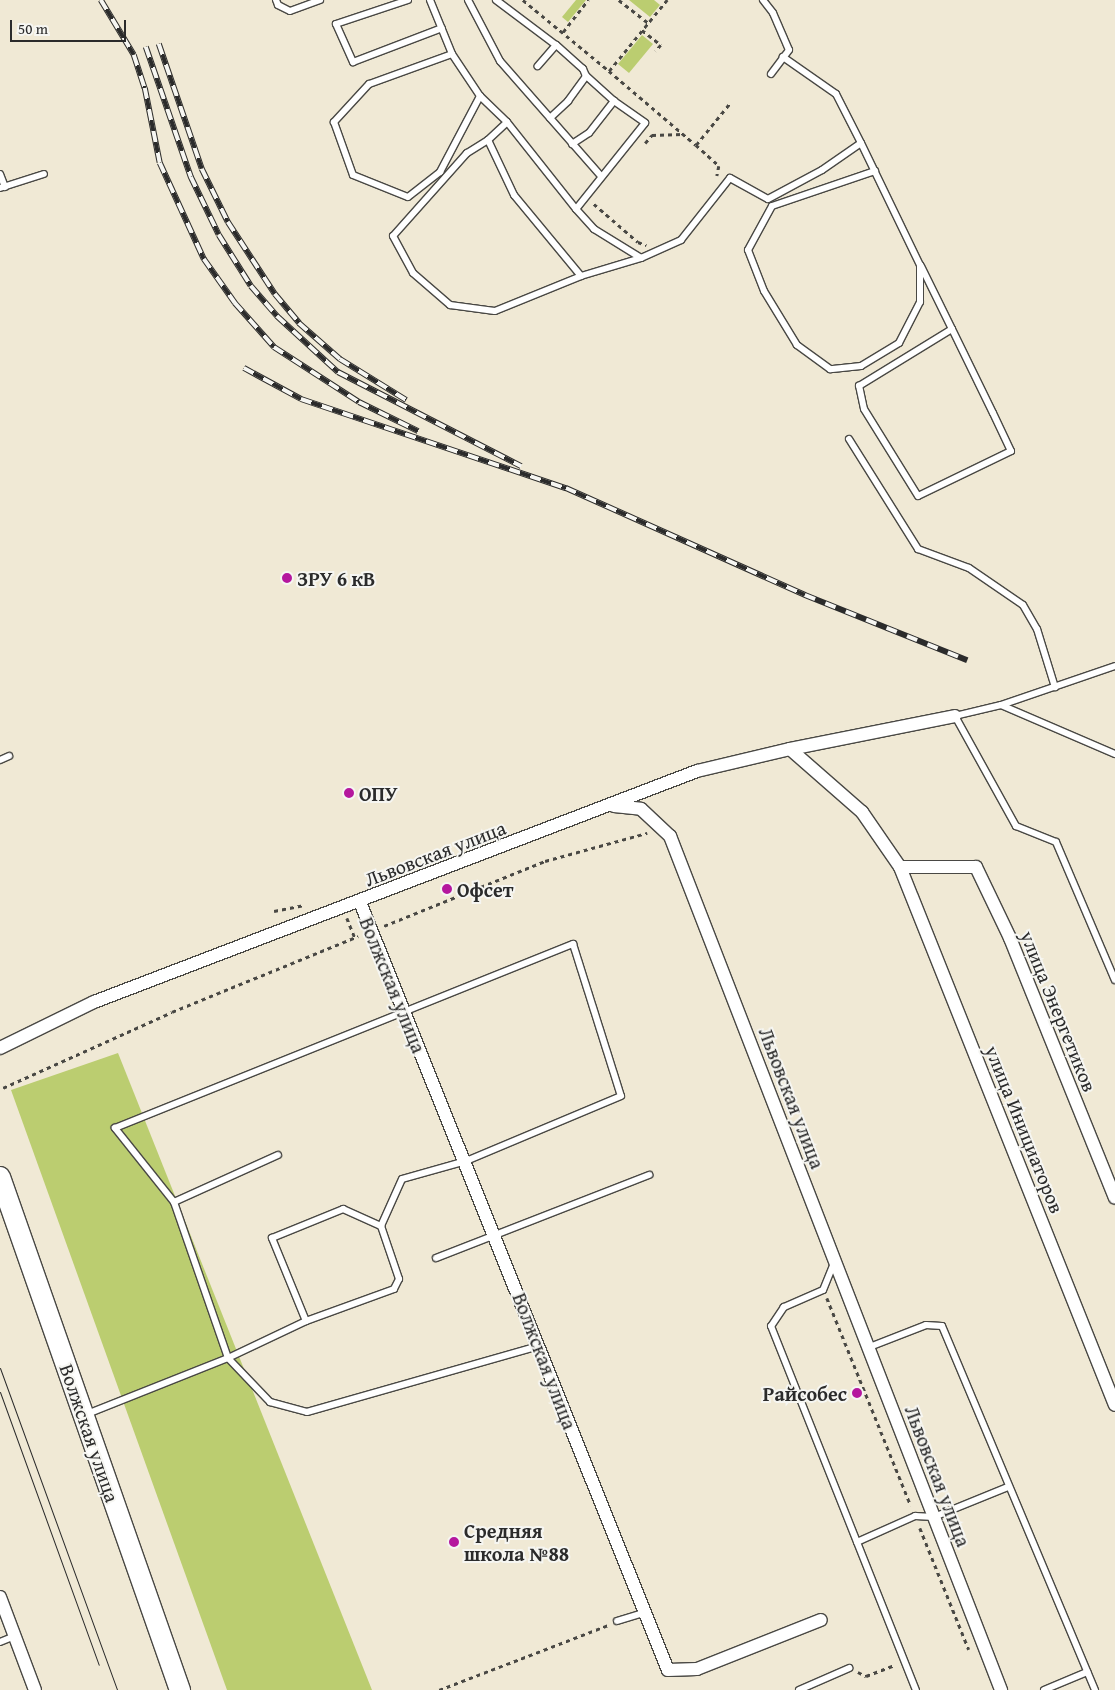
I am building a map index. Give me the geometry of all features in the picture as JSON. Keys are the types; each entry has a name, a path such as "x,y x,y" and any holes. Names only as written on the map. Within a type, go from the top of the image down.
{"main road":[{"name":"Волжская улица","path":"0,1177 180,1690"}],"street":[{"path":"608,806 697,771 790,749 956,716"},
{"name":"улица Инициаторов","path":"790,749 862,812 900,867 1115,1405"},
{"name":"Львовская улица","path":"0,1048 94,1002 608,806 641,808 670,836 1001,1690"},
{"name":"улица Энергетиков","path":"900,867 976,867 1010,938 1115,1198"},
{"name":"Волжская улица","path":"360,902 404,1014 496,1235 538,1346 668,1670 697,1669 821,1620"},
{"path":"0,1597 35,1690"}],"lane":[{"path":"276,0 278,5 290,11 320,0"},
{"path":"408,0 336,24 353,62 442,28"},
{"path":"430,0 452,54 480,96 507,122 594,229 641,258"},
{"path":"468,0 500,60 600,175"},
{"path":"496,0 584,68 586,76 614,101 645,123 600,175 576,209"},
{"path":"763,0 773,13 789,50 771,74"},
{"path":"538,66 556,46"},
{"path":"452,54 369,84 334,122 353,175 408,198 440,172 480,96"},
{"path":"783,57 836,94 875,171 952,329 1010,451 918,496 864,409 859,386 952,329"},
{"path":"550,118 568,101 586,76"},
{"path":"572,144 589,133 614,101"},
{"path":"507,122 488,140 467,153 393,236 413,273 450,305 495,311 581,276 641,258 681,240 730,178 768,198 822,170 861,144"},
{"path":"488,140 514,195 581,276"},
{"path":"875,171 772,206 748,250 764,290 797,345 830,369 862,366 899,343 920,302 920,265"},
{"path":"0,174 2,188 44,174"},
{"path":"850,439 918,549 969,568 1023,605 1037,629 1054,687"},
{"path":"1115,666 1001,705 956,716 1016,826 1056,842 1115,980"},
{"path":"1001,705 1115,754"},
{"path":"0,760 9,756"},
{"path":"84,1416 228,1358 306,1321 394,1289 399,1279 382,1226 402,1179 466,1161 621,1096 573,944 404,1014 115,1128 174,1202 228,1358 270,1402 307,1412 538,1346"},
{"path":"174,1202 278,1155"},
{"path":"436,1258 649,1175"},
{"path":"306,1321 272,1238 342,1210 382,1226"},
{"path":"834,1261 824,1290 784,1307 771,1326 916,1690"},
{"path":"868,1348 926,1325 942,1326 1008,1488 1095,1690"},
{"path":"857,1542 915,1516 934,1517 1008,1488"},
{"path":"617,1621 646,1612"},
{"path":"0,1642 16,1636"},
{"path":"799,1690 849,1668"},
{"path":"1044,1690 1088,1672"}],"path":[{"path":"523,0 696,145 719,166 717,177"},
{"path":"562,32 588,0"},
{"path":"619,0 648,23"},
{"path":"609,71 667,0"},
{"path":"642,30 661,45 656,51"},
{"path":"696,145 730,103"},
{"path":"639,149 652,135 683,134"},
{"path":"592,200 638,242 653,244"},
{"path":"3,1088 172,1012 545,861 653,831"},
{"path":"824,1290 970,1654"},
{"path":"438,1690 617,1621"},
{"path":"849,1668 866,1676 905,1661"}],"green space":[{"path":"576,0 586,0 568,22 562,17"},
{"path":"629,0 654,0 660,5 650,17"},
{"path":"642,35 653,44 629,73 618,64"},
{"path":"118,1053 372,1690 227,1690 11,1090"}],"tram line":[{"path":"0,1368 117,1690"},
{"path":"0,1392 99,1665"}],"railway":[{"path":"101,0 134,55 145,88 160,163 204,259 235,303 274,347 359,402 418,431"},
{"path":"159,44 202,169 228,222 275,294 299,323 340,359 406,400"},
{"path":"146,47 191,177 219,235 251,286 277,316 338,372 521,466"},
{"path":"244,368 301,399 566,488 805,595 967,660"}],"place":[{"name":"ЗРУ 6 кВ","path":"287,578"},
{"name":"ОПУ","path":"349,793"},
{"name":"Офсет","path":"447,889"},
{"name":"Райсобес","path":"857,1393"},
{"name":"Средняя школа №88","path":"454,1542"}]}
